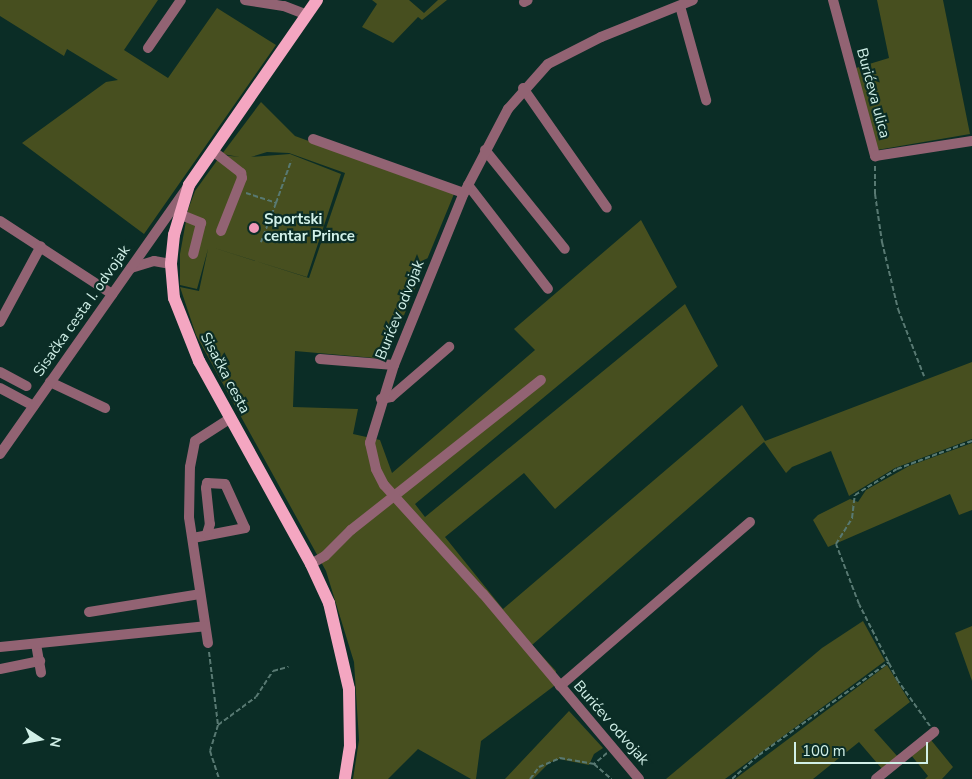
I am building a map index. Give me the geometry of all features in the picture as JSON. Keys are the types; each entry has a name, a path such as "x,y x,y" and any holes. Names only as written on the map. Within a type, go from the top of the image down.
{"main road":[{"name":"Sisačka cesta","path":"317,0 189,185 178,214 171,264 174,298 183,326 311,564 329,603 346,663 351,719 345,779"}],"street":[{"path":"148,48 181,0"},
{"path":"245,0 292,8 308,15"},
{"name":"Burićev odvojak","path":"639,779 442,547 395,498 376,469 370,448 373,424 381,398 466,189 485,150 523,88 548,64 601,37 693,0"},
{"name":"Burićeva ulica","path":"833,0 875,156 972,141"},
{"path":"680,6 706,100"},
{"path":"523,88 607,208"},
{"path":"313,139 466,189 548,289"},
{"path":"485,150 565,249"},
{"path":"213,151 241,173 242,178 221,231"},
{"name":"Sisačka cesta I. odvojak","path":"0,454 189,185"},
{"path":"178,214 201,223 193,254"},
{"path":"0,221 112,294"},
{"path":"0,322 41,246"},
{"path":"130,268 154,261 171,264"},
{"path":"381,398 391,397 449,347"},
{"path":"320,359 394,365"},
{"path":"0,372 26,386"},
{"path":"311,564 326,556 351,530 395,498 541,380"},
{"path":"50,382 105,408"},
{"path":"0,388 34,406"},
{"path":"208,643 189,517 192,450 202,435 231,418"},
{"path":"192,538 246,528 224,484 208,483 206,488 210,524 207,534"},
{"name":"Burićev odvojak","path":"560,686 750,522"},
{"path":"89,612 200,594"},
{"path":"0,647 205,626"},
{"path":"36,644 41,673"},
{"path":"0,669 40,662"},
{"path":"876,779 934,732"}],"path":[{"path":"875,156 875,194 882,242 898,309 924,376"},
{"path":"261,242 291,160"},
{"path":"249,194 276,203"},
{"path":"934,732 889,662 859,604 836,544 852,518 855,496 897,469 972,441"},
{"path":"208,643 218,725 210,751 219,779"},
{"path":"732,779 759,755 889,662"},
{"path":"218,725 256,697 273,671 288,666"},
{"path":"594,764 612,748"},
{"path":"530,779 539,767 560,758 594,764 612,779"}],"green space":[{"path":"0,0 158,0 124,50 168,78 217,8 276,45 144,234 22,143 106,82 118,80 67,49 64,56 0,16"},
{"path":"372,0 409,0 424,13 438,0 447,0 422,20 418,17 393,43 362,27 377,4"},
{"path":"877,0 943,0 970,134 877,150 856,68 889,58"},
{"path":"261,102 295,136 454,194 386,359 295,351 293,407 358,409 353,434 380,440 392,473 535,350 514,329 641,220 677,287 415,504 425,517 685,304 718,366 555,509 524,473 445,537 503,609 742,405 765,441 972,362 972,439 895,468 849,496 831,451 792,467 786,473 764,442 532,645 556,671 554,686 481,741 476,779 471,779 418,749 388,779 353,779 359,740 354,662 326,571 196,335 180,287 199,291 208,249 197,289 180,285 180,254 188,210 195,191 221,155 240,157 222,154","holes":["267,152 289,153 345,173 309,278 208,246 307,277 341,174 290,154 251,157"]},
{"path":"972,443 972,510 959,515 950,494 828,547 813,520 818,515 850,499 858,502 866,490 909,466"},
{"path":"863,621 885,661 725,779 666,779 822,648"},
{"path":"972,626 972,681 955,633"},
{"path":"887,665 910,702 874,730 898,757 883,770 859,742 813,779 735,779"},
{"path":"569,711 603,748 594,754 589,765 559,759 549,763 533,779 505,779"},
{"path":"931,740 953,767 942,779 925,779 928,776 911,755"}],"place":[{"name":"Sportski centar Prince","path":"254,228"}]}
